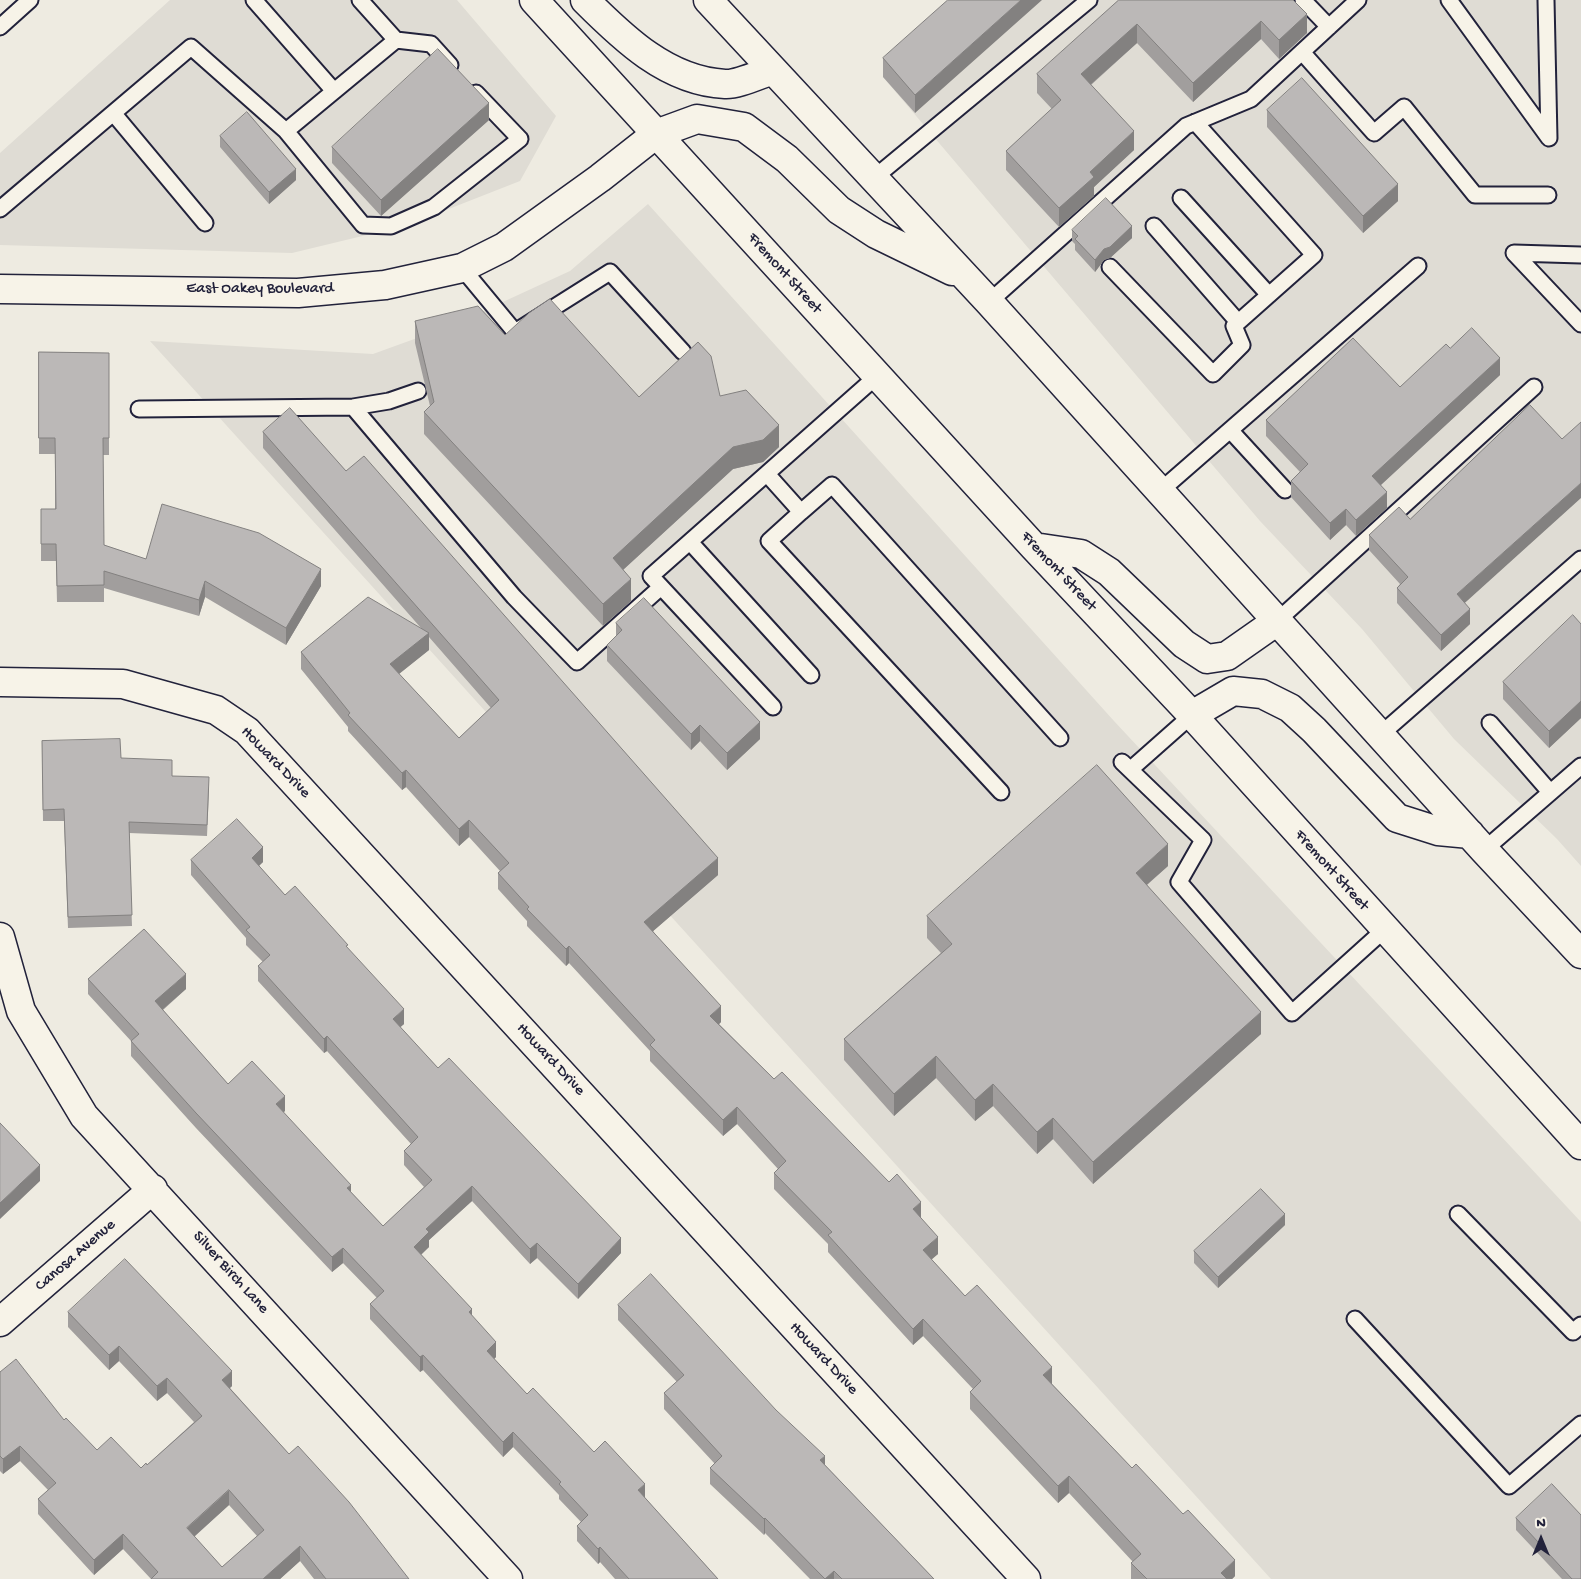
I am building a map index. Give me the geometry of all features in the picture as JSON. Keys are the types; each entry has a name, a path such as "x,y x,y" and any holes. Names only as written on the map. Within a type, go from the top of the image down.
{"main road":[{"name":"Fremont Street","path":"534,0 1034,547 1192,715 1384,930 1581,1145"},
{"path":"585,0 645,55 683,75 726,84 773,70"},
{"path":"708,0 968,278 1159,492 1581,954"},
{"name":"East Oakey Boulevard","path":"0,289 298,293 385,285 462,268 504,247 600,178 656,134 697,119 744,127 787,158 839,210 876,234 968,278"},
{"path":"1034,547 1081,554 1109,572 1184,644 1207,659 1228,656 1276,621"},
{"name":"Howard Drive","path":"0,682 123,684 216,710 247,731 1026,1579"},
{"path":"1192,715 1233,692 1262,694 1290,708 1314,730 1368,785 1397,818 1477,842"},
{"name":"Silver Birch Lane","path":"0,937 21,1011 84,1116 153,1189 508,1579"},
{"name":"Canosa Avenue","path":"0,1322 153,1189"}],"lane":[{"path":"0,28 30,0"},
{"path":"254,0 334,91"},
{"path":"0,209 191,47 286,131 363,225 391,226 434,207 520,140 431,44 396,40 360,0"},
{"path":"874,178 1089,0"},
{"path":"1303,0 1329,28"},
{"path":"989,302 1186,126 1251,99 1358,0"},
{"path":"1449,0 1549,138 1546,0"},
{"path":"286,131 396,40"},
{"path":"1302,52 1374,132 1404,106 1476,195 1548,195"},
{"path":"114,114 206,223"},
{"path":"1110,267 1213,374 1242,345 1234,326 1314,255 1195,122"},
{"path":"1181,198 1269,295"},
{"path":"1154,226 1238,322"},
{"path":"1581,255 1514,252 1581,324"},
{"path":"1159,492 1418,266"},
{"path":"462,268 515,332 610,272 683,352"},
{"path":"773,707 651,576 878,376"},
{"path":"1276,621 1534,387"},
{"path":"139,409 353,408 389,401 418,390"},
{"path":"353,408 514,597 577,662 661,587"},
{"path":"1230,430 1285,490"},
{"path":"767,474 801,512"},
{"path":"1002,792 769,541 832,485 1060,738"},
{"path":"690,542 811,675"},
{"path":"1380,735 1581,559"},
{"path":"1192,715 1126,765 1203,840 1179,882 1292,1013 1384,930"},
{"path":"1490,723 1550,792"},
{"path":"1477,842 1550,792 1581,766"},
{"path":"1458,1214 1578,1333"},
{"path":"1355,1319 1509,1486 1581,1424"}],"shaded area":[{"path":"170,0 457,0 556,116 520,181 408,225 292,253 0,245 0,153"},
{"path":"969,0 1581,0 1581,866 1557,839 1454,739 1362,629 1260,521 883,77"},
{"path":"648,204 1114,721 1581,1222 1581,1579 1271,1579 150,341 373,354 453,325 570,271"}],"building":[{"path":"948,0 1021,0 915,95 883,58"},
{"path":"1119,0 1293,0 1307,14 1279,40 1261,21 1193,83 1137,24 1081,74 1134,131 1090,172 1094,177 1059,208 1006,151 1061,100 1037,74"},
{"path":"438,49 489,103 381,200 332,147"},
{"path":"1302,78 1398,184 1363,216 1267,110"},
{"path":"247,112 296,169 269,192 220,136"},
{"path":"1106,198 1132,226 1110,247 1104,249 1095,260 1075,239 1078,236 1072,230"},
{"path":"550,299 639,397 698,342 711,356 720,396 746,390 779,425 763,440 733,447 613,558 631,579 603,604 424,412 434,402 415,321 478,306 505,335 529,313"},
{"path":"1472,328 1500,358 1372,476 1387,492 1356,520 1346,509 1330,523 1291,481 1308,464 1266,420 1353,338 1400,387 1446,344 1450,348"},
{"path":"39,352 109,353 109,438 103,438 104,545 146,559 162,504 259,533 321,569 286,628 205,581 199,600 104,571 104,585 57,586 56,544 41,544 41,509 56,509 55,438 39,438"},
{"path":"1530,405 1562,439 1581,422 1581,483 1457,594 1470,609 1441,635 1397,588 1408,577 1369,535 1399,507 1410,519"},
{"path":"290,408 346,471 364,456 718,858 644,922 721,1006 710,1016 774,1079 782,1072 889,1182 897,1174 921,1202 913,1209 938,1237 923,1250 965,1296 977,1285 1052,1367 1043,1375 1132,1468 1136,1464 1183,1514 1188,1510 1235,1560 1221,1573 1227,1579 1147,1579 1131,1563 1141,1554 1069,1476 1058,1486 970,1392 981,1381 923,1319 913,1329 828,1235 832,1232 774,1173 786,1161 737,1107 723,1120 650,1045 655,1040 569,946 566,949 527,909 529,907 498,873 509,863 469,820 459,829 406,770 402,773 348,715 350,713 301,652 368,597 429,633 390,664 459,738 499,700 263,432"},
{"path":"644,598 760,722 727,753 700,725 691,734 607,645 622,630 616,623"},
{"path":"1573,615 1581,624 1581,701 1549,731 1503,682"},
{"path":"120,739 121,758 172,760 172,776 209,777 207,825 129,822 132,915 68,917 64,809 43,810 42,741"},
{"path":"1097,765 1168,844 1136,873 1261,1012 1093,1162 1053,1118 1037,1132 993,1084 975,1100 936,1056 894,1094 844,1039 952,944 927,916"},
{"path":"237,819 263,847 252,858 285,895 295,886 348,945 346,946 404,1009 393,1019 438,1068 449,1058 621,1238 578,1284 537,1243 530,1249 472,1186 426,1229 429,1232 414,1247 472,1309 469,1312 496,1342 487,1351 527,1394 533,1388 594,1452 605,1441 645,1484 638,1490 718,1579 629,1579 600,1547 598,1549 577,1526 588,1515 559,1484 561,1482 513,1432 503,1442 423,1355 420,1357 370,1304 384,1291 343,1248 332,1257 131,1041 139,1034 88,979 144,929 186,974 155,1001 228,1084 252,1061 285,1096 276,1104 351,1185 347,1188 383,1226 432,1180 404,1151 418,1137 327,1036 324,1039 258,966 270,955 246,930 250,927 191,860"},
{"path":"0,1123 40,1165 0,1203"},
{"path":"1261,1189 1285,1214 1218,1277 1194,1251"},
{"path":"125,1259 232,1371 222,1380 289,1454 298,1446 349,1502 409,1579 326,1579 300,1546 263,1579 151,1579 158,1572 123,1534 94,1560 38,1499 56,1483 20,1446 3,1459 0,1456 0,1372 16,1359 64,1420 66,1418 97,1450 111,1437 141,1468 146,1463 147,1465 202,1416 167,1378 157,1386 119,1346 109,1355 68,1312","holes":["229,1490 264,1530 222,1567 187,1528"]},
{"path":"651,1274 776,1410 825,1456 820,1460 934,1579 842,1579 834,1571 825,1579 765,1518 710,1468 722,1456 664,1393 684,1375 618,1305"},
{"path":"1552,1484 1581,1515 1581,1579 1572,1579 1516,1518"}]}
